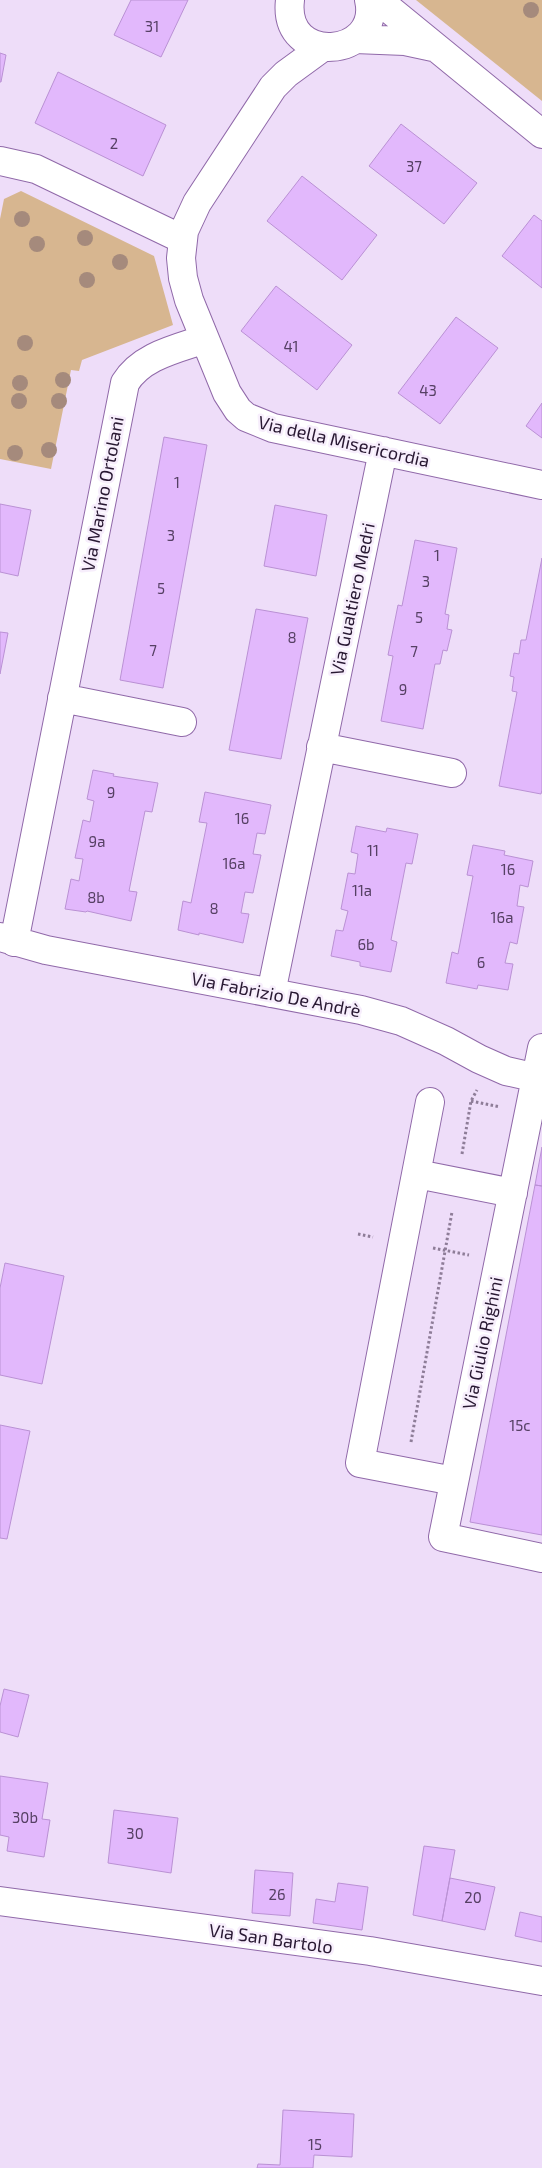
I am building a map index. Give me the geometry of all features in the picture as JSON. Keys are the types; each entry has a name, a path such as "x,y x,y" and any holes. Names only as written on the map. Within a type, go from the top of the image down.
{"street":[{"path":"322,47 344,46 364,30 369,18 369,0"},
{"path":"378,0 542,134"},
{"name":"Via della Misericordia","path":"290,7 298,32 307,41 322,47"},
{"name":"Via della Misericordia","path":"273,87 284,53 290,7"},
{"path":"355,39 405,40 439,49"},
{"name":"Via della Misericordia","path":"322,47 286,74 273,87 197,203 187,222 182,240 181,258 185,288 227,393 238,410 246,417 273,428 542,485"},
{"path":"0,161 36,169 182,240"},
{"name":"Via Marino Ortolani","path":"7,939 62,698 125,384 131,373 154,358 205,339"},
{"name":"Via Gualtiero Medri","path":"271,992 383,451"},
{"path":"62,698 182,722"},
{"path":"321,747 452,773"},
{"name":"Via Fabrizio De Andrè","path":"7,939 46,950 361,1010 401,1021 446,1040 506,1071 539,1078"},
{"name":"Via Giulio Righini","path":"542,1048 539,1078 513,1193 443,1537 542,1558"},
{"path":"430,1102 360,1463 454,1481"},
{"path":"417,1174 513,1193"},
{"name":"Via San Bartolo","path":"0,1901 370,1951 542,1981"}],"path":[{"path":"405,1472 472,1101 491,1064"},
{"path":"358,1234 499,1261"}],"shaded area":[{"path":"416,0 542,0 542,101"},
{"path":"21,191 154,256 173,325 82,360 79,371 71,370 51,469 0,459 0,219 4,199"}],"building":[{"path":"131,0 188,0 161,57 114,35"},
{"path":"0,53 6,55 1,82 0,82"},
{"path":"58,72 166,125 143,176 35,123"},
{"path":"401,124 477,183 444,224 369,166"},
{"path":"302,176 377,235 342,280 267,221"},
{"path":"534,215 542,221 542,288 502,256"},
{"path":"276,286 352,345 317,390 241,331"},
{"path":"456,317 498,348 440,424 398,393"},
{"path":"542,403 542,438 526,426"},
{"path":"164,437 207,445 163,688 120,680"},
{"path":"0,504 31,510 18,576 0,572"},
{"path":"275,505 327,515 316,576 264,566"},
{"path":"415,540 457,548 445,614 449,615 447,629 452,630 447,651 443,650 440,664 435,664 423,729 381,721 393,656 388,655 398,605 402,606"},
{"path":"542,558 541,794 499,786 517,692 512,691 514,677 510,676 514,653 519,654 521,640 526,640"},
{"path":"256,609 308,618 281,759 229,750"},
{"path":"0,632 8,633 0,674"},
{"path":"93,770 114,774 113,776 158,783 152,812 145,811 129,891 137,892 131,921 87,911 65,909 71,879 79,881 83,859 75,858 83,820 90,822 94,801 87,799"},
{"path":"205,792 271,805 265,834 257,833 253,854 261,855 253,893 245,892 241,913 249,914 243,943 178,930 183,901 191,903 207,823 199,822"},
{"path":"356,826 386,832 387,828 418,834 412,864 406,863 391,940 397,942 391,972 360,966 360,962 331,956 336,930 343,931 348,911 341,909 348,873 355,874 358,854 351,852"},
{"path":"473,845 505,851 504,855 533,861 528,887 520,885 517,906 524,907 517,944 510,942 505,963 513,964 508,990 478,985 477,989 446,983 452,952 458,954 473,876 467,875"},
{"path":"542,1147 542,1186 535,1185"},
{"path":"535,1185 542,1186 542,1535 470,1522"},
{"path":"5,1263 64,1276 42,1384 0,1375 0,1288"},
{"path":"0,1425 30,1431 7,1539 0,1538"},
{"path":"4,1689 29,1695 18,1737 0,1732 0,1706"},
{"path":"0,1776 48,1783 42,1819 50,1820 44,1857 7,1851 9,1837 0,1835"},
{"path":"114,1810 178,1818 171,1873 108,1863"},
{"path":"424,1846 455,1850 442,1921 413,1915"},
{"path":"255,1870 293,1873 290,1916 252,1913"},
{"path":"450,1878 495,1887 485,1930 442,1921"},
{"path":"338,1883 368,1887 362,1930 313,1923 316,1899 335,1902"},
{"path":"520,1912 542,1917 542,1942 515,1936"},
{"path":"283,2110 354,2114 352,2157 314,2155 313,2168 257,2168 258,2164 280,2165"}]}
